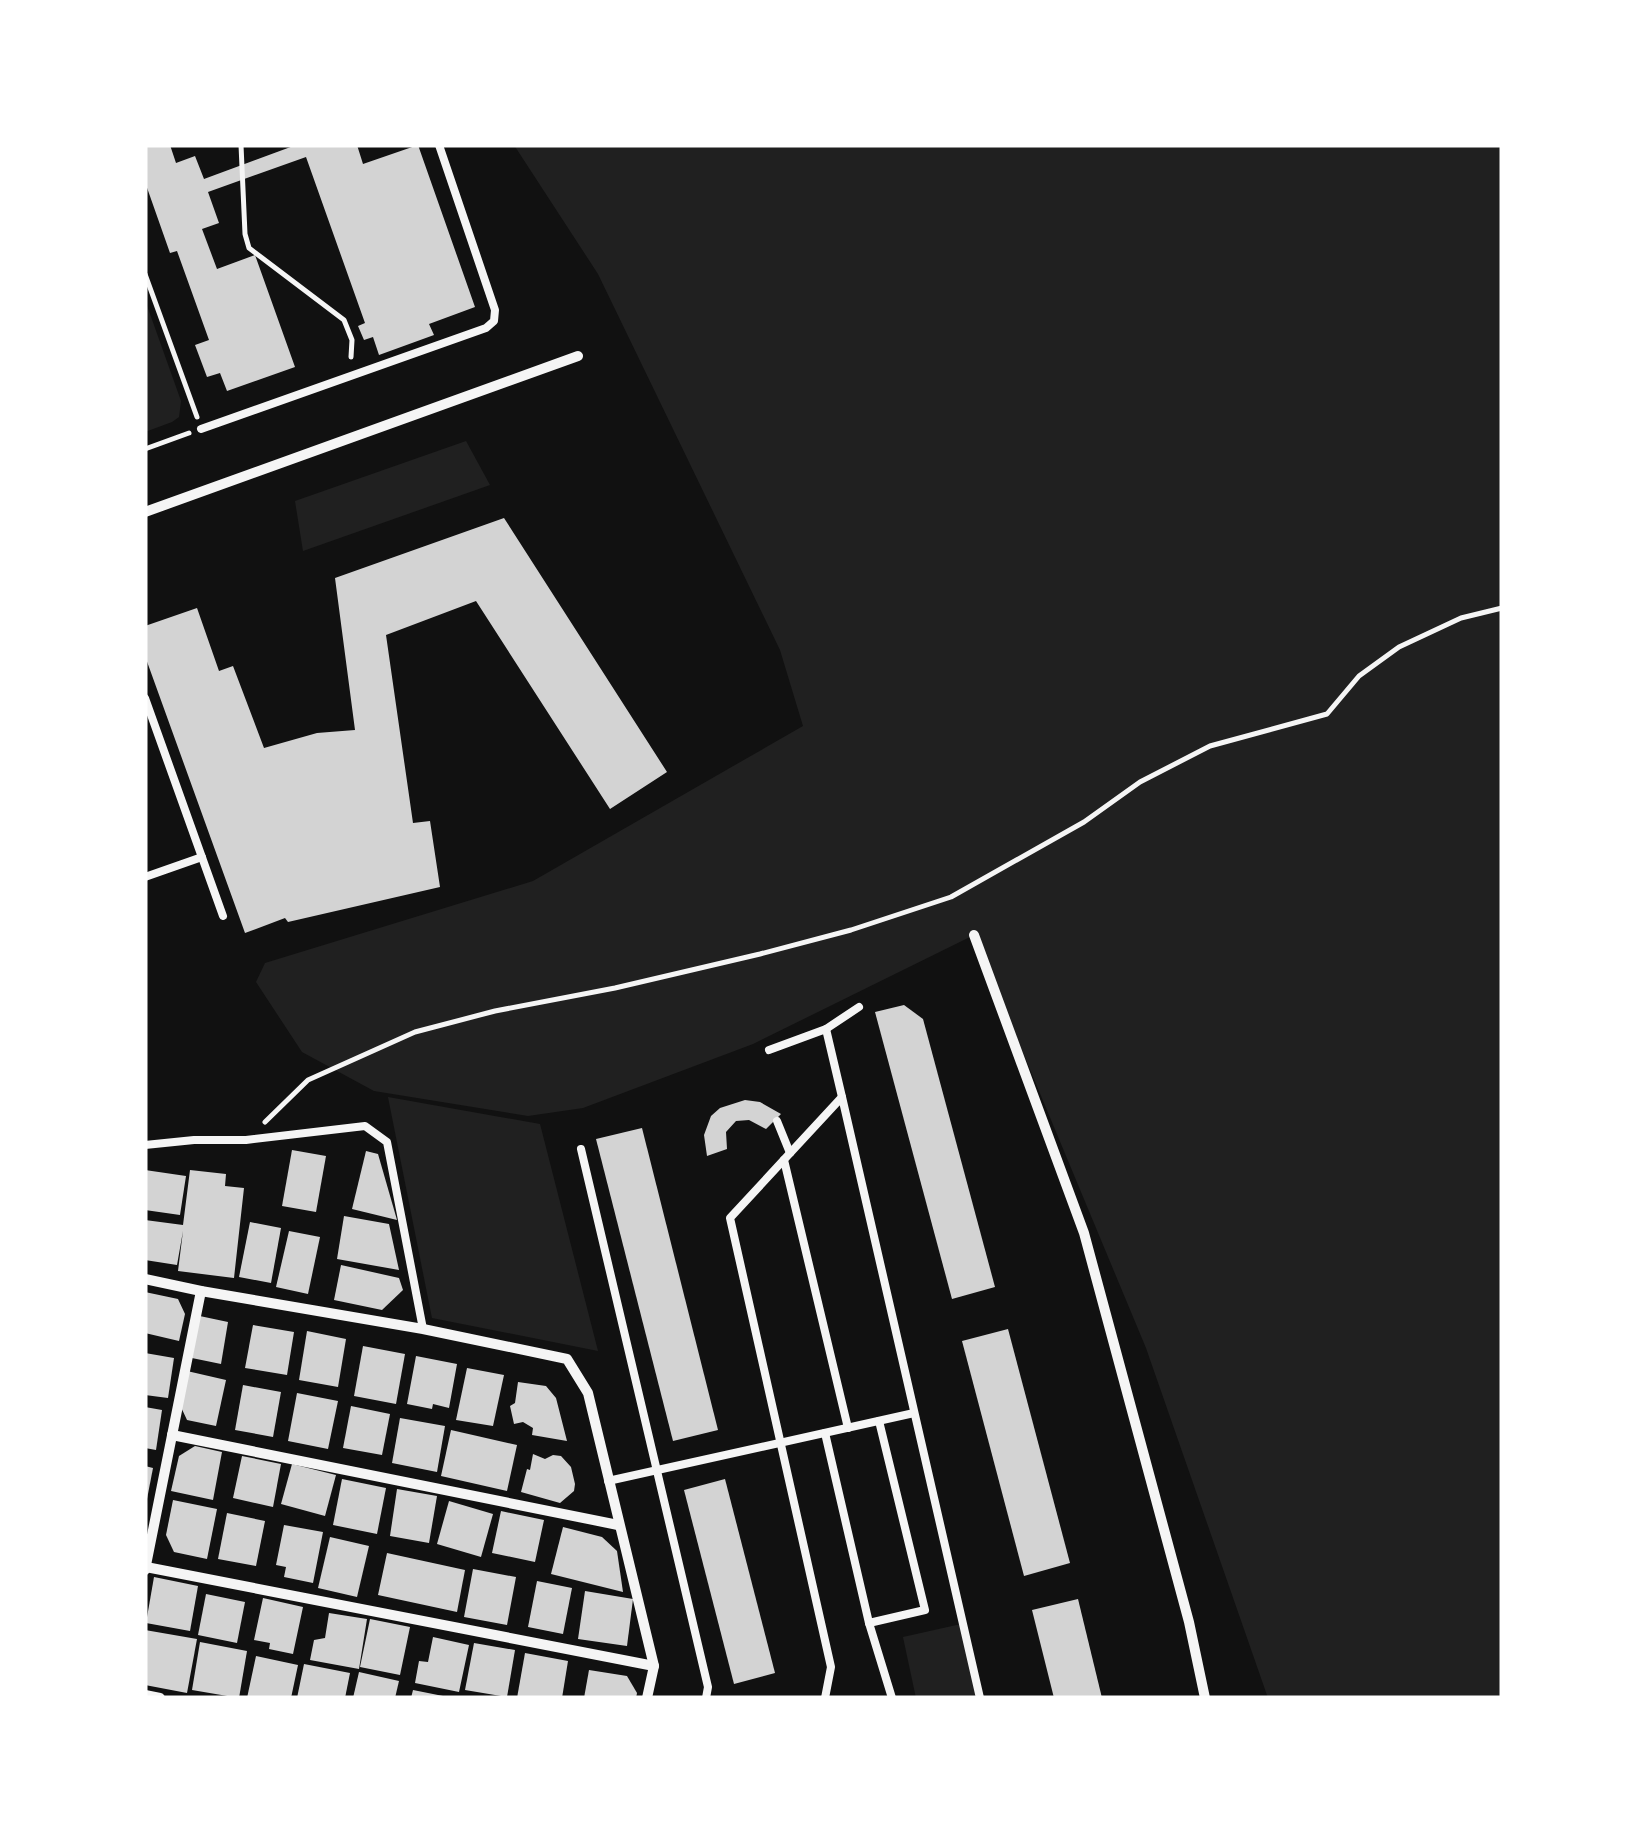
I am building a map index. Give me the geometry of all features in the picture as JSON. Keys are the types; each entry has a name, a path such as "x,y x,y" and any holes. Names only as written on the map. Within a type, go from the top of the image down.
{"street":[{"path":"145,512 578,356"},
{"path":"974,934 1084,1233 1189,1622 1205,1698"},
{"path":"145,1279 567,1359 588,1393 654,1666 647,1698"},
{"path":"200,1291 145,1569 654,1666"},
{"path":"172,1435 618,1525"},
{"path":"145,1695 160,1698"}],"lane":[{"path":"202,429 486,328 494,321 495,310 438,145"},
{"path":"145,698 223,916"},
{"path":"145,877 202,856"},
{"path":"769,1050 826,1029 859,1007"},
{"path":"826,1029 980,1698"},
{"path":"825,1698 831,1667 730,1218 842,1097"},
{"path":"777,1120 848,1428"},
{"path":"145,1144 246,1140 365,1126 387,1142 423,1329"},
{"path":"580,1149 659,1470 708,1687 706,1698"},
{"path":"608,1481 914,1413"},
{"path":"869,1622 924,1610 880,1421"},
{"path":"825,1433 869,1622 892,1698"}],"path":[{"path":"242,145 245,234 249,248 344,320 352,340 349,376"},
{"path":"145,274 202,429 145,449"},
{"path":"246,1140 308,1080 415,1032 760,954 952,897 1084,822 1140,782 1210,746 1327,714 1359,676 1399,647 1462,618 1502,608"}],"shaded area":[{"path":"514,145 1502,145 1502,1698 1268,1698 1146,1348 974,935 753,1044 583,1108 528,1116 374,1091 302,1052 256,982 265,963 533,881 803,726 780,650 598,274"},
{"path":"145,300 181,401 179,417 145,432"},
{"path":"466,441 490,485 303,551 295,501"},
{"path":"388,1097 540,1124 598,1351 432,1318"},
{"path":"961,1624 977,1698 916,1698 903,1637"}],"building":[{"path":"145,145 170,145 176,163 195,156 204,179 296,145 357,145 363,164 418,145 475,307 429,324 434,335 379,355 373,337 364,340 358,326 365,323 306,157 208,192 219,223 202,229 217,269 255,255 295,367 227,391 220,373 207,377 195,345 209,340 177,251 170,253 145,182"},
{"path":"504,518 667,772 610,809 476,601 386,635 413,823 430,821 440,887 288,922 285,918 245,933 145,656 145,626 197,608 219,671 233,666 264,748 317,733 355,730 335,578"},
{"path":"904,1005 923,1019 995,1287 952,1299 875,1012"},
{"path":"745,1100 760,1102 781,1114 766,1129 749,1120 736,1121 726,1132 727,1149 707,1156 704,1135 711,1116 720,1108"},
{"path":"642,1128 718,1430 673,1441 596,1139"},
{"path":"292,1150 326,1156 316,1212 282,1206"},
{"path":"366,1151 378,1154 397,1220 352,1209"},
{"path":"145,1170 186,1176 180,1215 145,1210"},
{"path":"190,1170 226,1174 225,1186 244,1188 234,1278 178,1271 183,1231 177,1265 145,1260 145,1220 183,1225"},
{"path":"344,1216 389,1224 399,1270 337,1259"},
{"path":"250,1222 281,1228 271,1283 239,1277"},
{"path":"289,1231 320,1237 308,1294 276,1287"},
{"path":"341,1265 399,1278 403,1290 382,1310 334,1300"},
{"path":"145,1292 178,1299 185,1314 179,1341 145,1333"},
{"path":"195,1315 228,1322 221,1364 187,1357"},
{"path":"253,1325 294,1332 287,1375 245,1368"},
{"path":"1008,1329 1070,1563 1024,1576 962,1341"},
{"path":"307,1331 346,1339 338,1387 299,1380"},
{"path":"363,1346 405,1354 396,1404 354,1396"},
{"path":"145,1353 174,1358 168,1398 145,1395"},
{"path":"416,1356 457,1364 449,1408 407,1404"},
{"path":"467,1368 504,1375 493,1426 456,1420"},
{"path":"187,1371 226,1380 216,1426 187,1420 180,1405"},
{"path":"518,1382 546,1386 556,1398 567,1441 532,1435 533,1428 523,1422 514,1424 510,1406 515,1403"},
{"path":"243,1385 281,1392 273,1437 235,1430"},
{"path":"297,1393 338,1401 328,1449 288,1441"},
{"path":"351,1406 390,1414 382,1455 343,1448"},
{"path":"145,1407 162,1410 156,1450 145,1448"},
{"path":"400,1418 445,1426 437,1472 392,1463"},
{"path":"451,1430 517,1445 507,1491 441,1476"},
{"path":"195,1446 222,1452 213,1500 171,1491 179,1456"},
{"path":"533,1454 545,1459 561,1456 571,1467 574,1491 560,1503 521,1492"},
{"path":"242,1456 281,1464 273,1507 233,1498"},
{"path":"292,1464 336,1475 325,1516 281,1504"},
{"path":"145,1466 153,1468 147,1499 145,1499"},
{"path":"342,1479 386,1488 377,1534 333,1525"},
{"path":"725,1479 775,1673 734,1684 684,1490"},
{"path":"397,1489 437,1496 429,1543 390,1536"},
{"path":"173,1500 217,1509 207,1559 174,1552 166,1535"},
{"path":"449,1501 493,1514 481,1557 437,1544"},
{"path":"501,1511 544,1520 535,1562 492,1553"},
{"path":"227,1513 265,1521 256,1566 218,1559"},
{"path":"284,1525 323,1532 313,1583 284,1577 286,1567 276,1565"},
{"path":"563,1527 602,1537 617,1551 623,1592 551,1574"},
{"path":"330,1537 369,1546 357,1597 318,1588"},
{"path":"387,1553 465,1570 457,1612 378,1595"},
{"path":"473,1569 516,1577 507,1625 464,1617"},
{"path":"154,1577 198,1586 190,1631 146,1623"},
{"path":"537,1581 572,1588 563,1634 528,1627"},
{"path":"585,1591 633,1599 627,1646 578,1639"},
{"path":"206,1594 245,1602 237,1643 198,1635"},
{"path":"263,1598 303,1607 293,1654 269,1649 270,1643 254,1640"},
{"path":"1078,1599 1102,1698 1054,1698 1032,1610"},
{"path":"329,1613 367,1619 359,1669 310,1660 314,1640 325,1638"},
{"path":"370,1619 410,1627 400,1675 360,1667"},
{"path":"145,1630 197,1639 187,1693 145,1685"},
{"path":"433,1637 469,1645 459,1692 415,1683 419,1661 428,1662"},
{"path":"200,1642 247,1651 239,1698 192,1690"},
{"path":"474,1643 515,1650 507,1697 465,1690"},
{"path":"525,1653 568,1661 562,1698 517,1698"},
{"path":"256,1656 298,1665 291,1698 247,1698"},
{"path":"304,1664 350,1673 345,1698 297,1698"},
{"path":"589,1670 627,1676 636,1698 584,1698"},
{"path":"359,1672 399,1681 395,1698 353,1698"},
{"path":"413,1690 443,1696 443,1698 411,1698"}]}
